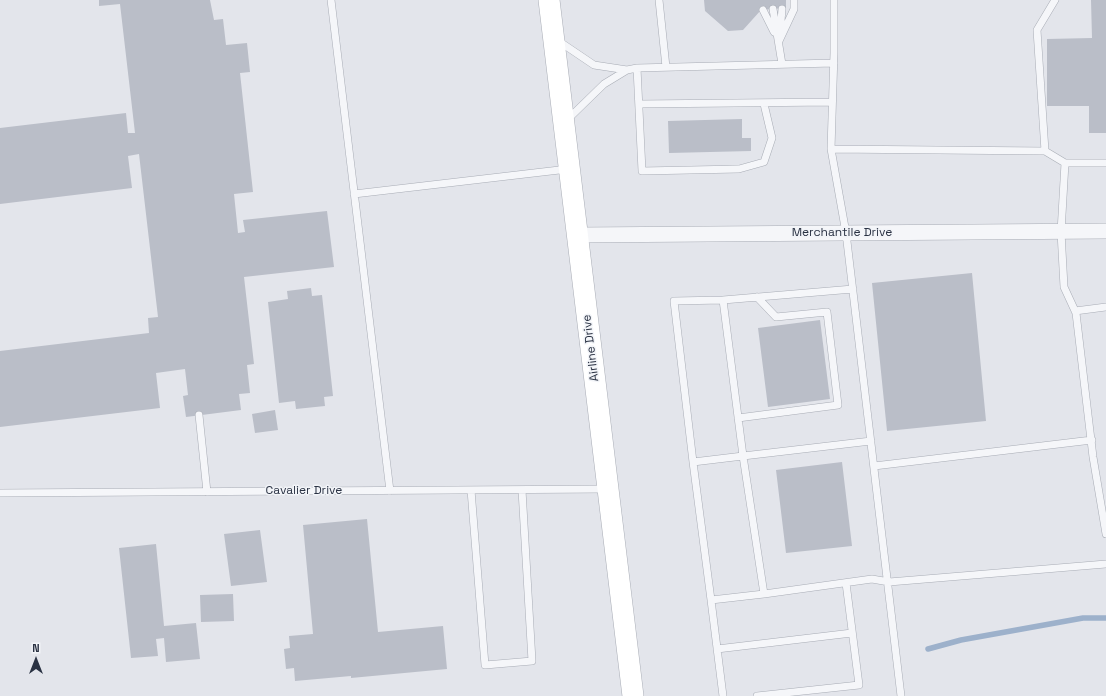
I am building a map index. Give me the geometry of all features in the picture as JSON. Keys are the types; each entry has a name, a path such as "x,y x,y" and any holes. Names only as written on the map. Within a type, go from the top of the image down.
{"main road":[{"name":"Airline Drive","path":"549,0 633,696"}],"street":[{"name":"Merchantile Drive","path":"578,235 1106,231"}],"lane":[{"path":"331,0 390,491"},
{"path":"659,0 666,67"},
{"path":"779,41 794,9 794,0"},
{"path":"834,0 834,63 831,149 846,233 889,582 901,696"},
{"path":"1045,150 1037,30 1055,0"},
{"path":"773,9 782,64"},
{"path":"779,41 782,9"},
{"path":"763,10 779,41"},
{"path":"554,37 594,65 627,70 637,68 666,67 834,63"},
{"path":"637,68 642,171 739,169 764,162 772,138 764,104"},
{"path":"564,123 604,84 627,70"},
{"path":"639,104 764,104 832,102"},
{"path":"831,149 1045,150 1065,163 1106,163"},
{"path":"1065,163 1061,232 1064,287 1075,311 1106,534"},
{"path":"354,194 569,169"},
{"path":"723,696 674,301 723,300 853,289"},
{"path":"738,418 838,405 827,312 776,317 757,297"},
{"path":"723,300 743,456 764,594"},
{"path":"1075,311 1106,307"},
{"path":"199,415 207,492"},
{"path":"874,466 1092,440"},
{"path":"694,462 871,441"},
{"name":"Cavalier Drive","path":"0,493 608,489"},
{"path":"471,490 485,665 532,661 522,490"},
{"path":"711,600 872,579 889,582 1106,564"},
{"path":"757,696 859,685 846,583"},
{"path":"717,649 852,633"}],"building":[{"path":"99,0 210,0 214,20 223,19 226,45 247,43 250,72 240,73 253,192 234,194 238,233 245,232 243,220 327,211 334,267 244,277 254,364 247,365 250,393 239,394 241,410 186,417 183,396 188,395 185,369 156,373 160,408 0,427 0,351 149,333 148,318 158,317 139,154 128,156 132,188 0,204 0,128 126,113 128,133 135,133 120,4 99,6"},
{"path":"704,0 786,0 786,8 761,10 743,30 728,31 705,11"},
{"path":"1091,0 1106,0 1106,133 1089,133 1089,106 1047,106 1047,39 1092,38"},
{"path":"742,119 742,138 751,138 751,151 669,153 668,121"},
{"path":"972,273 986,421 887,431 872,283"},
{"path":"311,288 312,296 322,295 333,396 324,397 325,406 296,409 295,401 279,403 268,302 288,299 287,291"},
{"path":"820,320 830,399 768,407 758,328"},
{"path":"275,410 278,430 255,433 252,414"},
{"path":"842,462 852,546 786,553 776,470"},
{"path":"367,519 378,632 443,626 447,669 351,678 351,676 295,681 294,668 286,669 284,649 290,648 289,636 313,634 303,525"},
{"path":"260,530 267,582 231,586 224,534"},
{"path":"156,544 164,626 196,623 200,659 166,662 164,638 156,639 158,656 131,658 119,548"},
{"path":"233,594 234,621 201,622 200,595"}],"waterway":[{"path":"928,649 961,640 1083,618 1106,618"}]}
